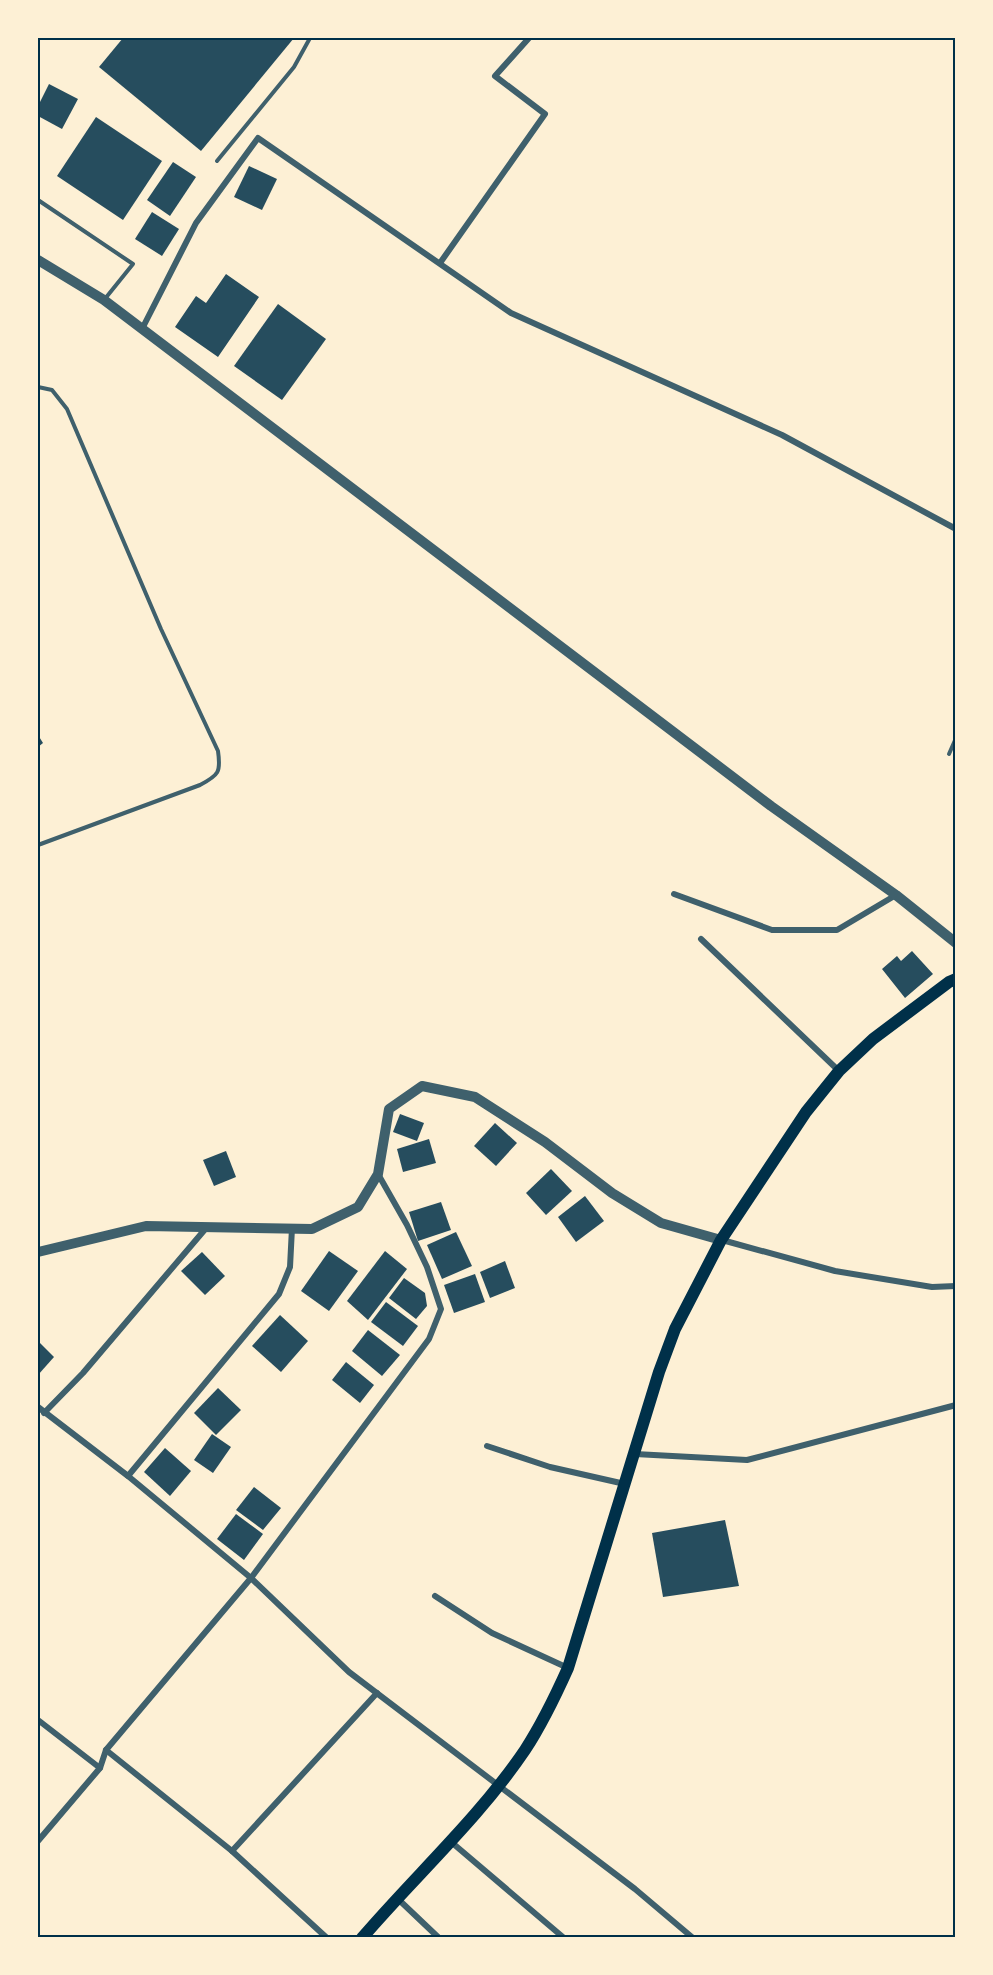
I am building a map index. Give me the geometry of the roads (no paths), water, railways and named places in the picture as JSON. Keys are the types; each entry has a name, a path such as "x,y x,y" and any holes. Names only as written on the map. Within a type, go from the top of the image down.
{"main road":[{"path":"362,1938 498,1785 524,1751 548,1713 568,1668 659,1372 675,1329 721,1240 806,1112 839,1071 873,1039 956,979"}],"street":[{"path":"440,264 545,114 495,76 529,38"},
{"path":"142,329 196,223 258,138 511,313 782,435 956,529"},
{"path":"38,260 104,300 771,806 896,894 956,943"},
{"path":"674,894 772,930 837,930 896,894"},
{"path":"702,939 839,1071"},
{"path":"38,1252 146,1226 312,1229 358,1207 378,1174 389,1109 422,1086 475,1097 545,1142 612,1193 661,1223 835,1271 932,1287 956,1286"},
{"path":"38,1841 100,1768 106,1750 250,1578 429,1339 441,1309 428,1267 378,1174"},
{"path":"44,1413 104,1349 207,1227"},
{"path":"128,1476 279,1294 290,1267 292,1228"},
{"path":"635,1454 747,1460 956,1405"},
{"path":"38,1407 128,1476 250,1578 349,1672 635,1889 693,1938"},
{"path":"487,1446 550,1467 626,1484"},
{"path":"435,1596 492,1633 568,1668"},
{"path":"232,1851 377,1694"},
{"path":"38,1720 100,1768"},
{"path":"106,1750 232,1851 327,1938"},
{"path":"450,1841 564,1938"},
{"path":"397,1898 438,1938"}],"lane":[{"path":"217,161 294,67 310,38"},
{"path":"38,201 133,264 104,300"},
{"path":"38,387 52,390 67,409 160,629 218,751 220,766 215,777 200,785 38,845"},
{"path":"949,754 956,738"}]}
